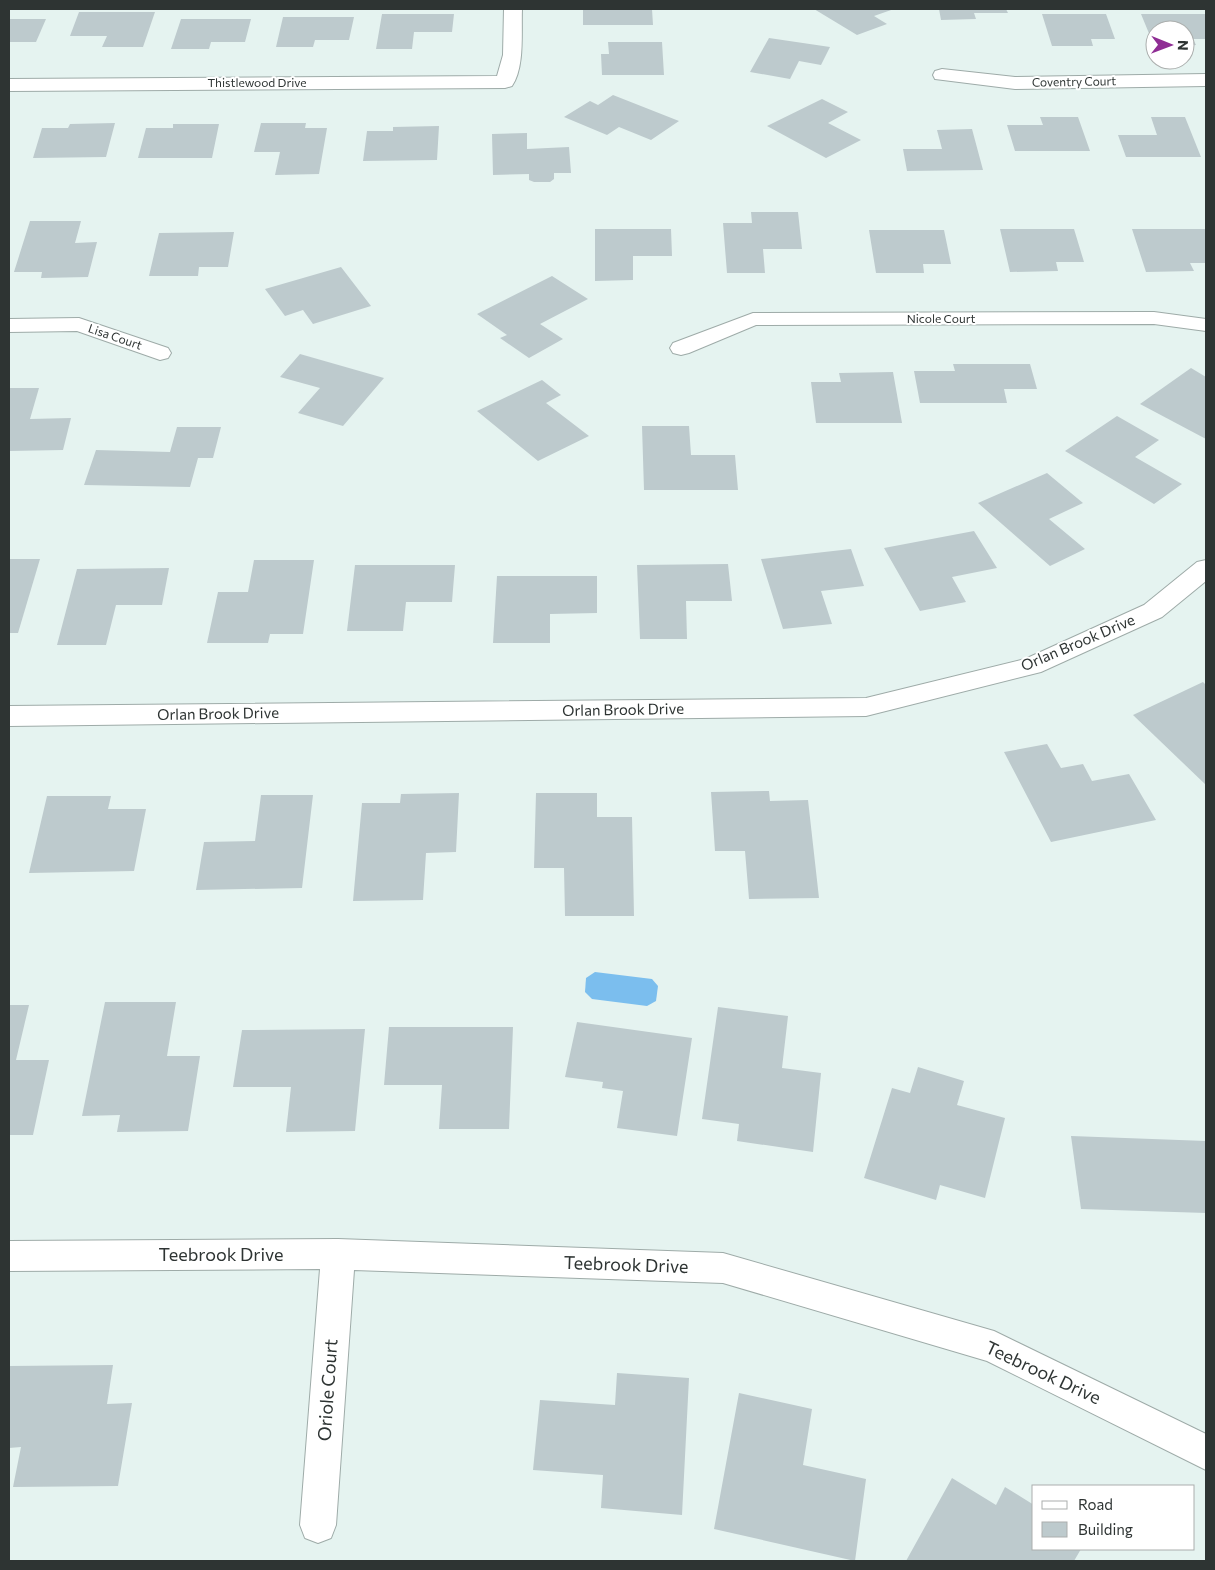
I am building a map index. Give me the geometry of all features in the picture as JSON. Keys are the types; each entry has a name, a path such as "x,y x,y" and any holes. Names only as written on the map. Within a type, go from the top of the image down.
{"street":[{"name":"Thistlewood Drive","path":"9,85 505,82 512,55 513,9"},
{"name":"Coventry Court","path":"942,75 1015,83 1206,80"},
{"name":"Nicole Court","path":"681,348 753,319 1154,318 1206,325"},
{"name":"Lisa Court","path":"9,326 79,324 160,353"},
{"name":"Orlan Brook Drive","path":"9,716 866,707 1032,666 1153,611 1206,568"},
{"name":"Teebrook Drive","path":"9,1256 338,1254 723,1268 994,1347 1205,1449"},
{"name":"Oriole Court","path":"318,1525 338,1254"}],"water":[{"path":"595,972 652,979 658,986 656,1001 647,1006 592,999 585,992 586,978"}],"building":[{"path":"652,9 653,25 583,25 583,10"},
{"path":"814,9 894,9 874,16 887,24 857,35"},
{"path":"939,9 1006,9 1008,13 974,13 976,19 941,20"},
{"path":"79,12 155,12 143,47 102,47 107,36 70,36"},
{"path":"382,14 454,14 452,32 414,32 412,49 376,49"},
{"path":"1042,14 1106,14 1115,39 1091,39 1093,46 1052,46"},
{"path":"1141,14 1206,14 1206,39 1195,39 1195,20 1145,20 1145,24"},
{"path":"283,17 354,17 349,40 315,40 313,47 276,47"},
{"path":"9,19 46,19 36,42 9,42"},
{"path":"181,19 251,19 245,42 211,42 209,49 171,49"},
{"path":"769,38 830,47 821,65 799,61 790,79 750,72"},
{"path":"608,42 662,42 664,75 602,75 601,54 609,54"},
{"path":"613,95 679,121 651,140 619,127 607,135 564,117 590,101 598,105"},
{"path":"822,99 848,112 828,123 861,140 826,158 767,126"},
{"path":"1040,117 1078,117 1090,151 1015,151 1007,125 1043,125"},
{"path":"1151,117 1185,117 1201,157 1126,157 1118,135 1157,135"},
{"path":"115,123 106,157 33,158 42,128 68,128 70,124"},
{"path":"261,123 306,123 305,128 327,128 319,174 275,175 280,152 254,152"},
{"path":"173,124 219,124 212,158 138,158 146,128 173,128"},
{"path":"439,126 437,160 363,161 367,131 393,131 393,127"},
{"path":"972,129 983,170 907,171 903,149 942,149 937,130"},
{"path":"527,133 527,149 569,147 571,173 554,173 554,179 550,182 534,182 529,180 529,174 493,175 492,134"},
{"path":"751,212 798,212 802,249 763,249 765,273 727,273 723,223 752,223"},
{"path":"30,221 81,221 75,243 97,242 88,277 41,278 42,272 14,272"},
{"path":"595,229 671,229 672,256 633,256 633,280 595,281"},
{"path":"1000,229 1074,229 1084,262 1056,262 1058,271 1010,272"},
{"path":"1132,229 1206,229 1206,263 1190,263 1194,271 1146,272"},
{"path":"869,230 944,230 951,264 923,264 924,273 876,273"},
{"path":"234,232 228,267 199,267 198,276 149,276 159,233"},
{"path":"341,267 371,306 313,324 303,310 285,316 265,289"},
{"path":"552,276 588,299 540,324 563,339 529,358 500,338 507,335 477,314"},
{"path":"300,354 384,378 343,426 298,413 320,388 280,377"},
{"path":"953,364 1030,364 1037,389 1004,389 1007,403 920,403 914,371 955,371"},
{"path":"1191,368 1206,377 1206,439 1140,404"},
{"path":"893,372 902,423 816,423 811,382 841,382 839,373"},
{"path":"542,380 561,395 546,403 589,436 538,461 477,411"},
{"path":"9,388 39,388 30,419 71,418 63,450 9,451"},
{"path":"1117,416 1159,440 1135,457 1182,484 1154,504 1065,451"},
{"path":"642,426 689,426 691,455 735,455 738,490 644,490"},
{"path":"177,427 221,427 213,458 198,458 190,487 84,485 96,450 170,452"},
{"path":"1047,473 1083,503 1049,519 1085,549 1050,566 978,503"},
{"path":"974,531 997,568 952,577 966,602 920,611 884,548"},
{"path":"851,549 864,586 821,591 832,624 783,629 761,559"},
{"path":"9,559 40,559 18,633 9,633"},
{"path":"254,560 314,560 303,634 270,634 268,643 207,643 218,592 248,592"},
{"path":"728,564 732,601 686,601 687,639 640,639 637,565"},
{"path":"355,565 455,565 452,602 406,602 403,631 347,631"},
{"path":"169,568 162,605 116,605 106,645 57,645 77,569"},
{"path":"497,576 597,576 597,613 550,614 550,643 493,643"},
{"path":"1203,682 1206,685 1206,785 1133,715"},
{"path":"1047,744 1061,768 1083,764 1092,781 1129,774 1156,820 1051,842 1004,752"},
{"path":"769,791 770,801 808,800 819,898 749,899 745,851 715,851 711,792"},
{"path":"459,793 456,852 426,853 423,900 353,901 362,803 400,803 401,794"},
{"path":"536,793 597,793 597,817 632,817 634,916 565,916 564,868 534,868"},
{"path":"261,795 313,795 302,888 196,890 204,842 255,841"},
{"path":"47,796 111,796 108,809 146,809 134,871 29,873"},
{"path":"105,1002 176,1002 167,1056 200,1056 188,1131 117,1132 120,1115 82,1116"},
{"path":"9,1005 29,1005 16,1060 49,1060 33,1135 9,1135"},
{"path":"718,1007 788,1016 782,1068 821,1073 813,1152 737,1141 739,1124 702,1119"},
{"path":"577,1022 692,1038 677,1136 617,1128 623,1091 602,1088 603,1082 565,1077"},
{"path":"389,1027 513,1027 509,1129 439,1129 442,1085 384,1085"},
{"path":"365,1029 355,1131 286,1132 291,1087 233,1087 242,1030"},
{"path":"918,1067 964,1081 957,1105 1005,1118 985,1198 940,1185 936,1200 864,1178 892,1088 910,1093"},
{"path":"1071,1136 1206,1141 1206,1213 1081,1209"},
{"path":"113,1365 107,1404 132,1403 118,1486 13,1487 21,1447 9,1448 9,1366"},
{"path":"617,1373 689,1378 682,1515 601,1508 603,1475 533,1470 540,1400 615,1405"},
{"path":"739,1393 812,1409 803,1465 866,1479 855,1561 714,1529"},
{"path":"952,1478 996,1505 1005,1487 1032,1504 1032,1550 1080,1550 1074,1561 906,1561"}]}
